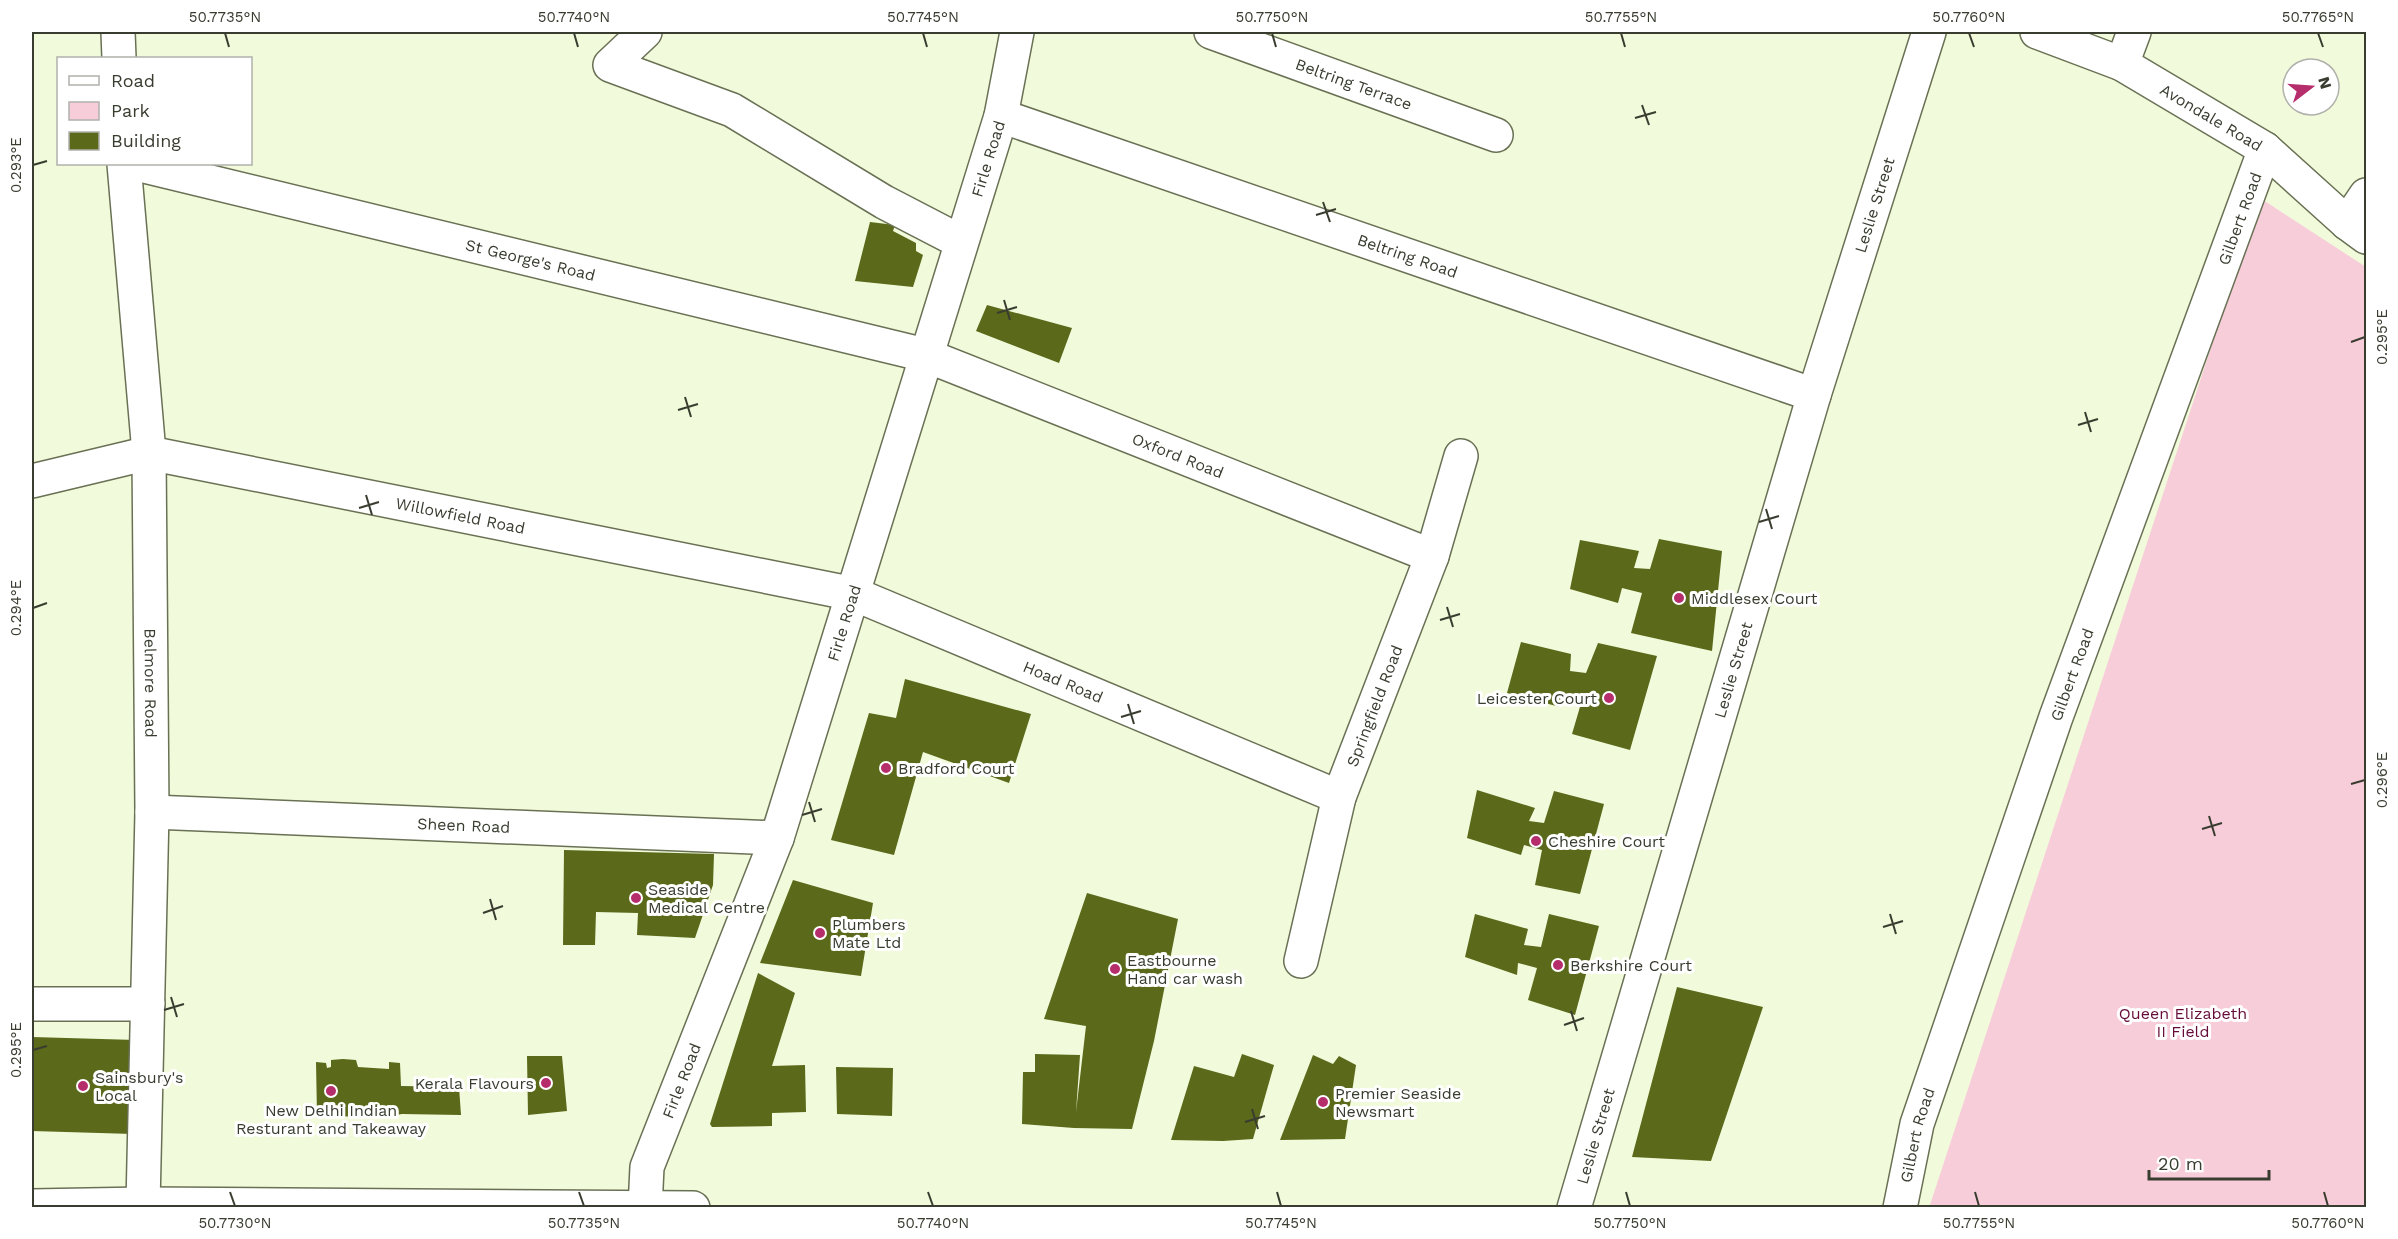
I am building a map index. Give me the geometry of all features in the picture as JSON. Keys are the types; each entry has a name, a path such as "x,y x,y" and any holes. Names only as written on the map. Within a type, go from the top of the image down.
{"street":[{"path":"118,32 119,57"},
{"path":"645,32 610,65 732,111 884,202 961,242"},
{"name":"Firle Road","path":"645,1207 647,1167 777,838 1000,116 1017,32"},
{"name":"Beltring Terrace","path":"1211,32 1496,135"},
{"name":"Leslie Street","path":"1574,1208 1814,395 1929,32"},
{"name":"Avondale Road","path":"2037,32 2122,64 2265,149 2357,230"},
{"path":"2122,64 2134,32"},
{"name":"Beltring Road","path":"1000,116 1814,395"},
{"name":"Gilbert Road","path":"1900,1208 1917,1124 2052,728 2265,149"},
{"name":"Belmore Road","path":"124,165 149,453 152,812 143,1204"},
{"name":"St George's Road","path":"140,165 925,355"},
{"path":"2357,230 2367,195"},
{"name":"Oxford Road","path":"925,355 1432,556"},
{"name":"Willowfield Road","path":"32,481 149,453 854,594"},
{"name":"Springfield Road","path":"1301,961 1339,797 1432,556 1461,456"},
{"name":"Hoad Road","path":"854,594 1339,797"},
{"name":"Sheen Road","path":"152,812 777,838"},
{"path":"32,1004 148,1004"},
{"path":"32,1206 143,1204 693,1208"}],"green space":[{"name":"Queen Elizabeth II Field","path":"2260,198 2366,267 2366,1207 1929,1208"}],"building":[{"path":"870,222 895,225 893,231 916,243 916,251 923,255 913,287 855,281"},
{"path":"987,305 1072,328 1059,363 976,331"},
{"name":"Middlesex Court","path":"1659,539 1722,551 1712,651 1631,633 1642,593 1622,588 1618,603 1570,589 1580,540 1639,551 1634,568 1650,569"},
{"name":"Leicester Court","path":"1521,642 1571,654 1570,671 1586,673 1598,643 1657,656 1630,750 1572,734 1582,700 1563,696 1560,707 1507,693"},
{"name":"Bradford Court","path":"905,679 1031,714 1009,783 923,752 894,855 831,840 869,713 896,718"},
{"name":"Cheshire Court","path":"1477,790 1535,808 1529,821 1544,823 1554,791 1604,804 1580,894 1535,885 1542,850 1524,845 1521,855 1467,838"},
{"name":"Seaside Medical Centre","path":"564,850 714,854 713,885 695,938 637,935 638,913 596,912 595,945 563,945"},
{"name":"Plumbers Mate Ltd","path":"793,880 873,903 861,976 760,963"},
{"name":"Eastbourne Hand car wash","path":"1087,893 1178,919 1154,1041 1132,1129 1022,1124 1023,1072 1035,1072 1035,1054 1080,1055 1076,1112 1086,1026 1044,1019"},
{"name":"Berkshire Court","path":"1475,914 1528,929 1524,945 1541,947 1549,914 1599,926 1575,1015 1528,1000 1537,968 1518,963 1517,975 1465,957"},
{"path":"758,973 795,993 772,1066 805,1065 806,1112 772,1113 772,1126 712,1127 710,1124"},
{"path":"1677,987 1763,1007 1711,1161 1632,1157"},
{"name":"Sainsbury's Local","path":"32,1037 136,1040 133,1134 32,1131"},
{"path":"1242,1054 1274,1065 1253,1139 1171,1140 1194,1066 1234,1077"},
{"name":"Premier Seaside Newsmart","path":"1313,1055 1333,1064 1339,1056 1356,1065 1345,1139 1280,1140"},
{"name":"Kerala Flavours","path":"527,1056 562,1056 567,1111 528,1115"},
{"path":"331,1060 356,1060 358,1067 389,1069 389,1062 400,1063 401,1086 459,1087 461,1115 402,1114 378,1118 317,1115 316,1062 326,1063 327,1068 331,1067"},
{"path":"836,1067 893,1068 892,1116 837,1114"}],"place":[{"name":"Middlesex Court","path":"1679,598"},
{"name":"Leicester Court","path":"1609,698"},
{"name":"Bradford Court","path":"886,768"},
{"name":"Cheshire Court","path":"1536,841"},
{"name":"Seaside Medical Centre","path":"636,898"},
{"name":"Plumbers Mate Ltd","path":"820,933"},
{"name":"Berkshire Court","path":"1558,965"},
{"name":"Eastbourne Hand car wash","path":"1115,969"},
{"name":"Kerala Flavours","path":"546,1083"},
{"name":"Sainsbury's Local","path":"83,1086"},
{"name":"New Delhi Indian Resturant and Takeaway","path":"331,1091"},
{"name":"Premier Seaside Newsmart","path":"1323,1102"}]}
